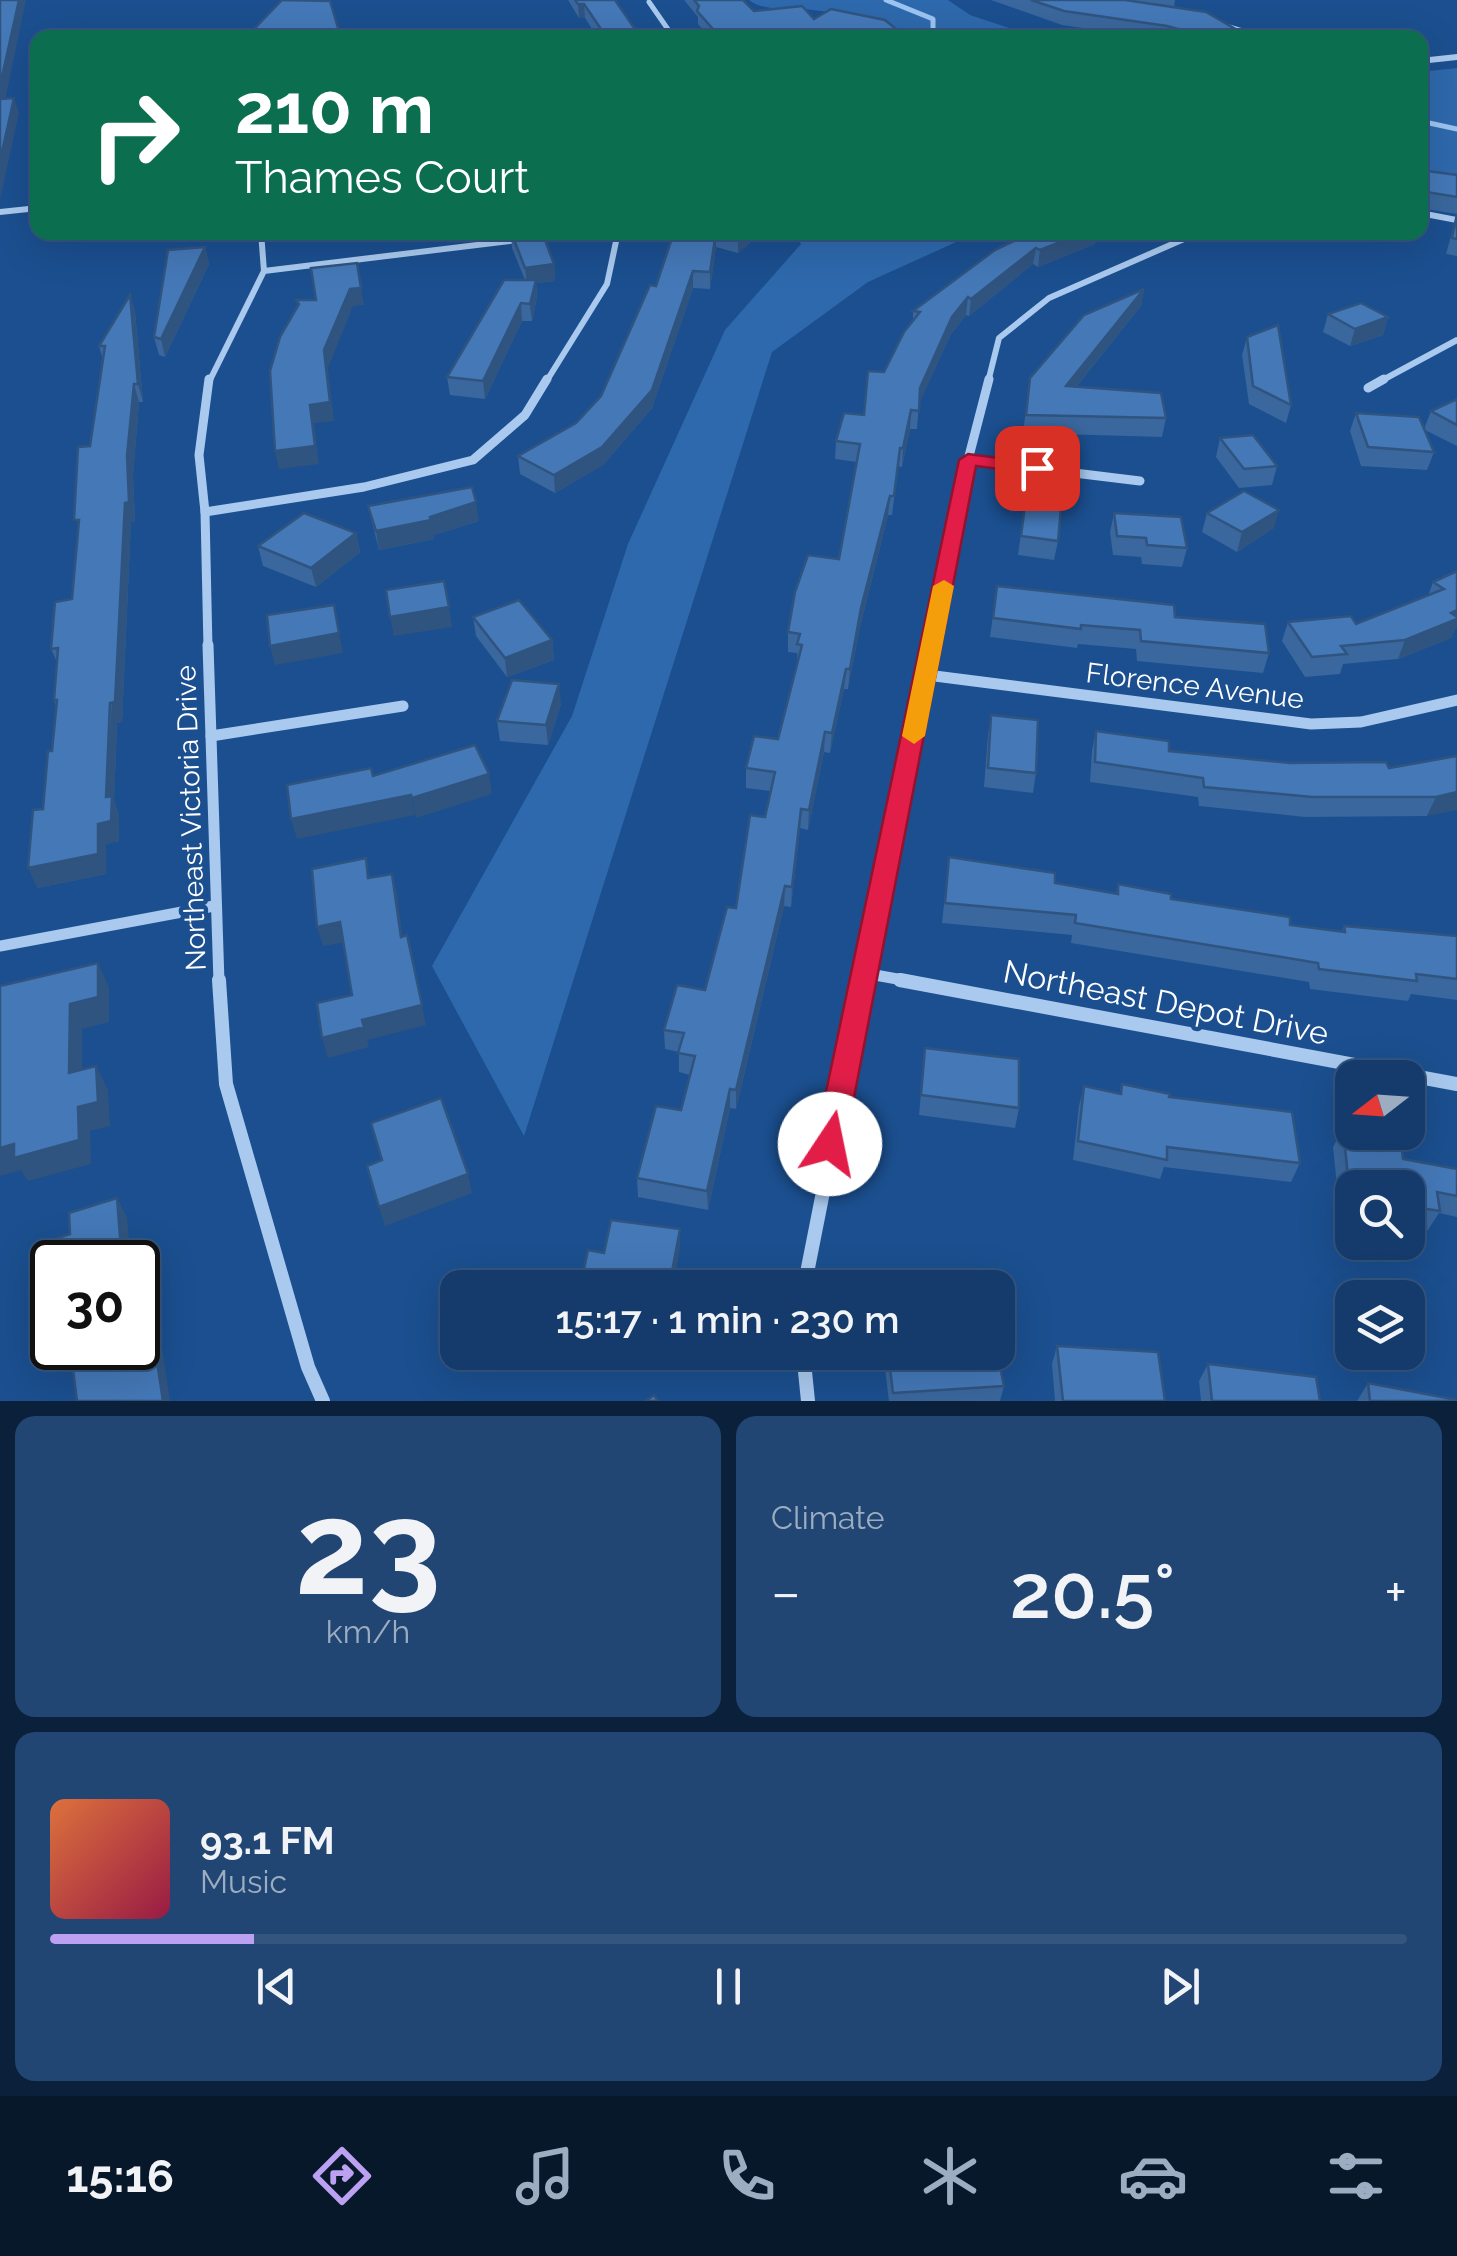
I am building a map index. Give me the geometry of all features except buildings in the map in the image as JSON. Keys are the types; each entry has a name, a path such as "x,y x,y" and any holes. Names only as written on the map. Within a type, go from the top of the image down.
{"street":[{"path":"649,2 668,30"},
{"path":"1208,20 1240,30"},
{"path":"1428,60 1457,57"},
{"path":"0,212 30,209"},
{"path":"1428,215 1457,220"},
{"path":"262,240 264,270 516,240"},
{"path":"204,512 364,487 473,460 525,415 607,284 616,240"},
{"path":"807,1270 968,460 998,338 1050,298 1182,240"},
{"name":"Northeast Victoria Drive","path":"264,270 209,378 199,456 204,512 214,906 226,1084 308,1367 323,1401"},
{"path":"1368,388 1457,340"},
{"path":"968,460 1140,481"},
{"name":"Florence Avenue","path":"926,675 1311,724 1360,722 1457,700"},
{"path":"211,736 402,706"},
{"path":"0,946 214,906"},
{"name":"Northeast Depot Drive","path":"864,974 1457,1084"},
{"path":"805,1370 808,1401"}],"shaded area":[{"path":"749,0 948,0 970,15 1015,30 890,30 854,17 754,4"},
{"path":"1457,68 1457,174 1428,171 1428,71"},
{"path":"799,240 961,240 868,282 772,352 524,1136 432,966 572,716 628,544 725,330 801,244"}],"waterway":[{"path":"886,0 933,19 933,30"},
{"path":"1428,123 1457,129"}],"slow traffic":[{"path":"914,736 944,586"}],"route":[{"path":"830,1144 968,460 1037,468"}]}
